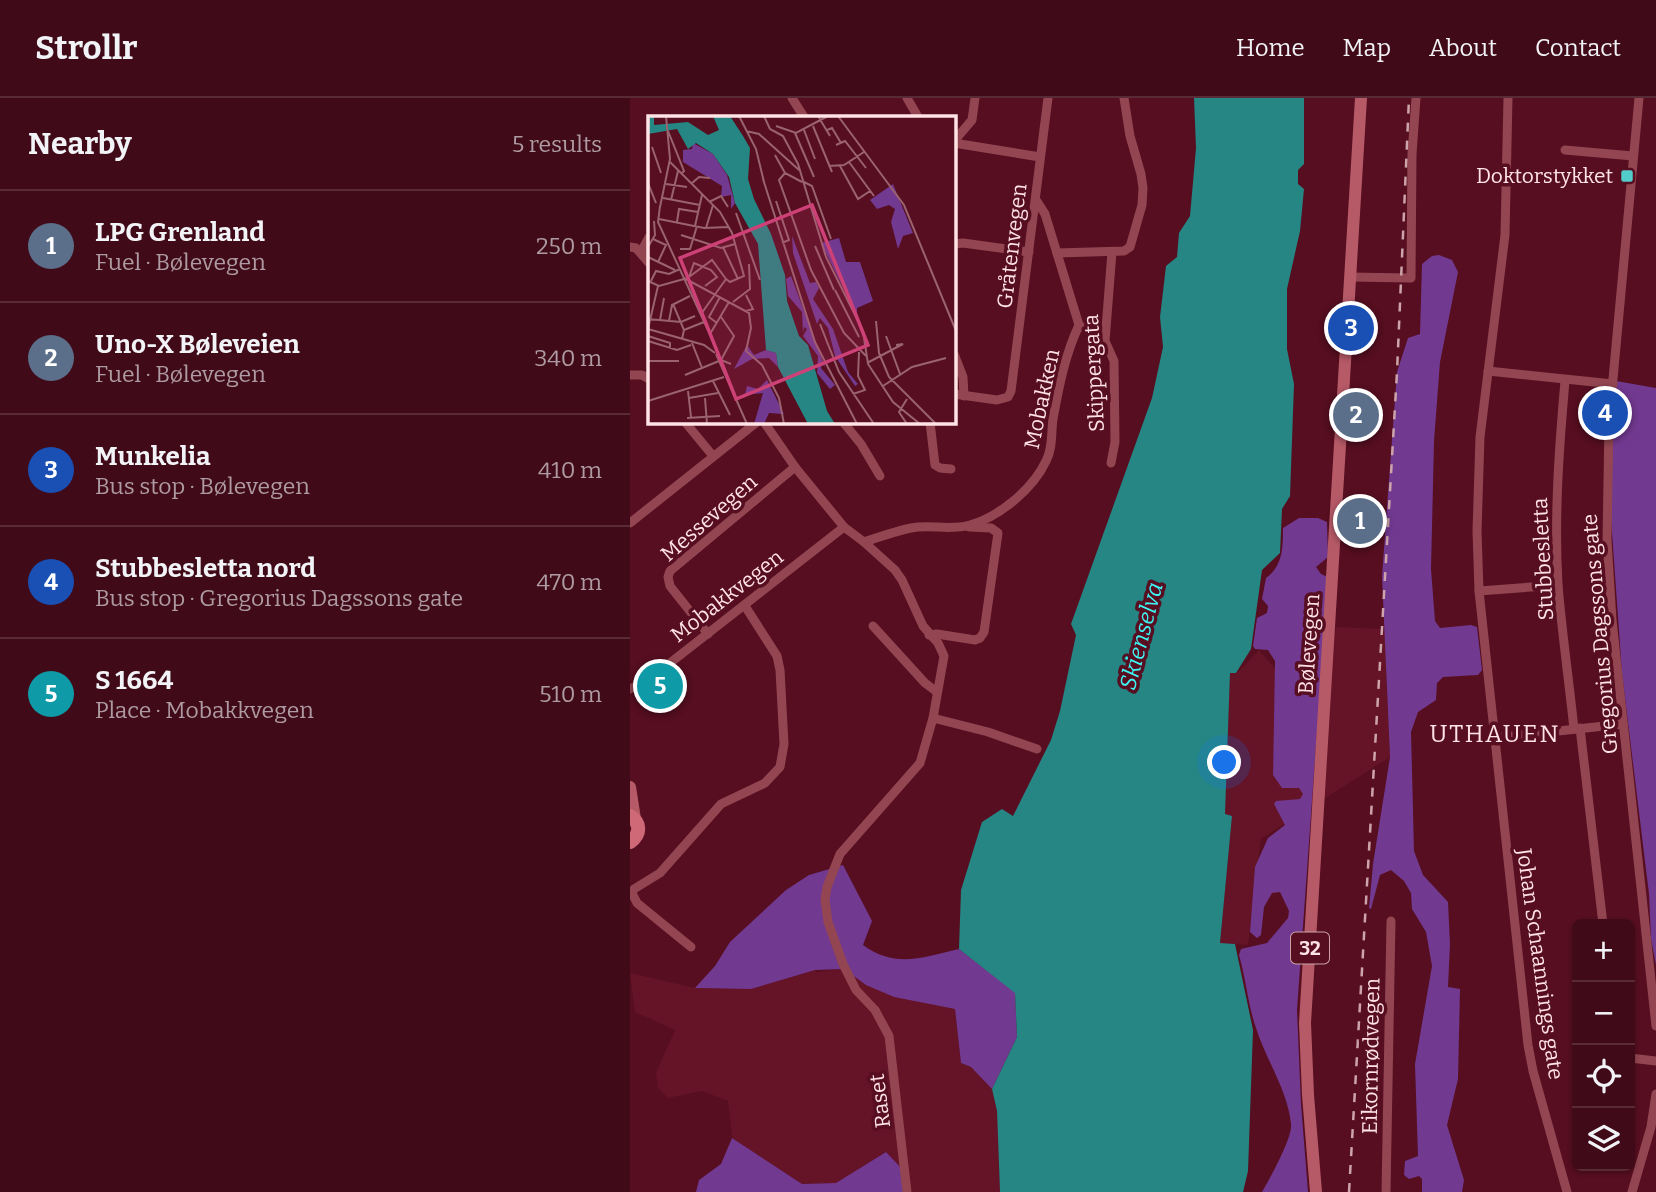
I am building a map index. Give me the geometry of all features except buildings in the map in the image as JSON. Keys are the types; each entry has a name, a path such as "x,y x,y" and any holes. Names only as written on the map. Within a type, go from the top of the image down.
{"highway":[{"path":"632,843 639,827 633,817"}],"main road":[{"name":"Bølevegen","path":"1316,1192 1305,1023 1361,98"},
{"path":"630,787 633,817"}],"street":[{"path":"792,98 803,116"},
{"path":"907,98 917,116"},
{"path":"956,140 972,120 975,98"},
{"name":"Gråtenvegen","path":"959,395 997,400 1008,397 1012,391 1048,98"},
{"path":"1057,253 1112,252 1124,251 1130,247 1142,205 1141,174 1130,136 1124,98"},
{"path":"1350,277 1410,278 1412,154 1416,98"},
{"name":"Johan Schaannings gate","path":"1508,98 1505,235 1480,437 1477,531 1479,591 1528,1045 1567,1192"},
{"name":"Gregorius Dagssons gate","path":"1639,98 1612,384 1606,489 1611,609 1656,1026"},
{"path":"956,142 1040,157"},
{"path":"1565,150 1633,156"},
{"path":"1036,200 1045,214 1079,325 1105,341"},
{"path":"956,244 1029,252"},
{"path":"630,247 645,252"},
{"name":"Skippergata","path":"1111,463 1115,442 1114,361 1105,341 1112,252"},
{"name":"Mobakken","path":"968,526 998,514 1009,506 1046,463 1063,367 1079,325"},
{"path":"956,360 962,377 959,395"},
{"path":"1488,371 1612,384"},
{"path":"630,375 642,375 648,378"},
{"name":"Stubbesletta","path":"1565,381 1557,465 1558,585 1602,919"},
{"path":"687,424 713,456"},
{"path":"630,523 754,424"},
{"name":"Raset","path":"765,424 794,467 844,527 895,569 929,635 938,643 944,656 933,718 920,763 848,844 835,864 827,887 825,911 843,964 856,990 875,1010 887,1030 907,1192"},
{"path":"845,424 861,444 880,476"},
{"path":"930,424 934,465 951,469"},
{"name":"Messevegen","path":"708,634 670,586 670,571 794,467"},
{"name":"Mobakken","path":"864,541 909,528 968,526 991,528 998,533 983,635 978,640 929,635"},
{"name":"Mobakkvegen","path":"630,689 647,681 844,527"},
{"path":"1479,591 1558,585"},
{"path":"691,947 638,903 632,894 634,889 651,880 673,860 721,804 765,783 780,766 784,744 777,656 745,606"},
{"path":"873,626 925,683 937,692"},
{"path":"933,718 1037,748"},
{"path":"1494,738 1623,724"},
{"name":"Eikornrødvegen","path":"1386,1192 1391,921"},
{"path":"1635,1059 1656,1061"},
{"path":"1632,1192 1651,1127 1656,1094"}],"shaded area":[{"path":"1439,255 1452,260 1458,272 1440,362 1434,441 1431,569 1435,621 1440,628 1471,625 1477,627 1482,670 1478,675 1443,677 1437,683 1436,700 1418,712 1411,732 1414,851 1423,875 1448,902 1448,987 1460,989 1458,1079 1447,1125 1464,1180 1462,1192 1422,1192 1422,1179 1419,1176 1409,1179 1404,1175 1405,1161 1418,1156 1415,1064 1432,966 1426,932 1412,909 1411,893 1404,881 1391,870 1380,875 1371,909 1369,908 1390,757 1382,576 1397,372 1408,338 1420,334 1422,264 1432,256"},
{"path":"1616,381 1656,388 1656,965 1622,673 1609,490"},
{"path":"1299,518 1318,518 1327,522 1328,557 1316,567 1321,574 1328,577 1297,1010 1308,1192 1262,1192 1285,1148 1291,1124 1286,1100 1253,1019 1239,955 1241,949 1267,943 1288,918 1289,911 1280,892 1272,893 1264,907 1261,935 1257,938 1250,932 1255,867 1268,838 1285,825 1274,804 1276,801 1300,799 1303,794 1299,788 1282,788 1273,775 1275,661 1268,650 1255,649 1253,646 1257,618 1267,613 1268,606 1262,599 1266,578 1276,568 1281,556 1283,528"},
{"path":"1336,627 1386,629 1390,757 1261,839 1248,945 1220,943 1232,816 1225,815 1230,672 1237,673 1259,650 1276,670 1322,675"},
{"path":"843,865 872,921 863,945 887,957 898,959 922,958 959,949 1015,992 1017,1037 992,1089 971,1067 961,1063 955,1009 894,997 866,985 844,969 815,970 751,989 695,988 715,966 730,942 786,890 809,875"},
{"path":"844,969 894,997 955,1009 961,1063 971,1067 992,1089 997,1111 1000,1192 909,1192 907,1174 886,1152 836,1183 802,1184 732,1138 728,1101 702,1091 668,1098 658,1088 656,1073 675,1030 635,1012 630,973 695,988 751,989 815,970"},
{"path":"732,1138 802,1184 836,1183 886,1152 907,1174 909,1192 696,1192 699,1180 721,1164"}],"water":[{"name":"Skienselva","path":"1194,98 1304,98 1304,164 1298,170 1298,184 1304,189 1300,231 1287,289 1287,349 1294,384 1290,496 1282,509 1280,553 1262,570 1251,649 1236,673 1230,673 1225,814 1232,816 1220,943 1235,944 1253,1030 1248,1171 1243,1192 1000,1192 997,1111 992,1089 1017,1037 1015,993 959,949 961,890 982,822 1002,809 1013,816 1051,740 1060,711 1076,635 1071,624 1152,398 1163,347 1160,317 1166,266 1177,257 1179,233 1190,216 1196,148"}],"railway":[{"path":"1349,1192 1397,372 1409,98"}],"place":[{"name":"Doktorstykket","path":"1627,176"},
{"name":"Munkelia","path":"1351,328"},
{"name":"Stubbesletta nord","path":"1605,413"},
{"name":"Uno-X Bøleveien","path":"1356,415"},
{"name":"LPG Grenland","path":"1360,521"},
{"name":"S 1664","path":"660,686"}],"district":[{"name":"UTHAUEN","path":"1495,734"}]}
